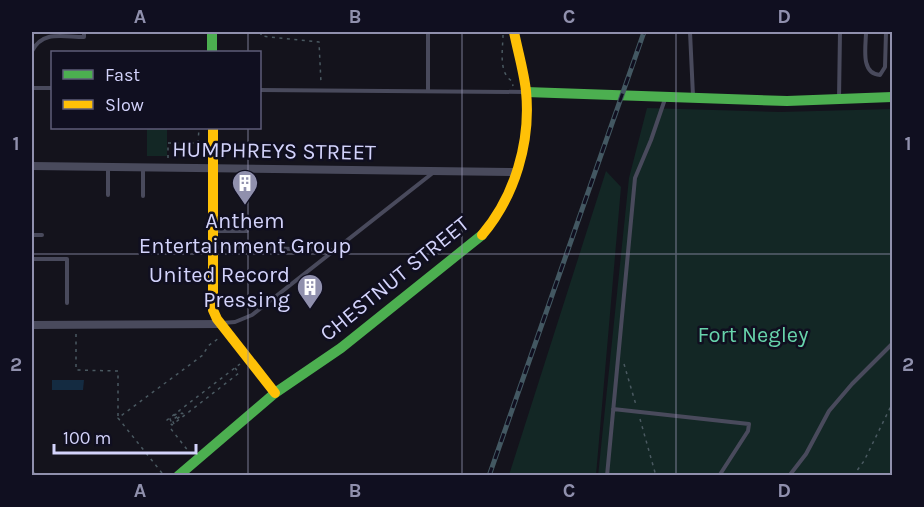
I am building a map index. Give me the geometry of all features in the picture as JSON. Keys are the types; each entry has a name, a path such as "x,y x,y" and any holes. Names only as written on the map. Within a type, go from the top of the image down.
{"street":[{"path":"212,32 212,51"},
{"name":"CHESTNUT STREET","path":"178,476 275,393 341,348 483,234 500,211 517,172 525,141 526,92 514,32"},
{"path":"526,92 787,101 892,97"},
{"path":"213,129 213,310 221,324 275,393"},
{"name":"HUMPHREYS STREET","path":"32,166 517,172"},
{"path":"32,325 221,324"}],"lane":[{"path":"32,51 45,36 84,37 84,32"},
{"path":"428,32 428,90"},
{"path":"690,32 693,97"},
{"path":"839,100 840,32"},
{"path":"866,32 868,70 873,75 880,75 885,67 886,32"},
{"path":"32,88 51,88"},
{"path":"261,90 526,92"},
{"path":"607,476 635,178 651,140 663,96"},
{"path":"108,195 109,167"},
{"path":"143,167 143,196"},
{"path":"221,324 235,322 252,315 437,170"},
{"path":"213,231 247,231"},
{"path":"32,235 42,235"},
{"path":"213,247 328,248 335,250"},
{"path":"32,259 67,259 67,303"},
{"path":"789,476 806,454 829,411 892,344"},
{"path":"613,409 749,424 748,431 719,476"}],"path":[{"path":"261,32 261,36 319,42 322,90"},
{"path":"503,32 503,62 507,77 513,82 513,92"},
{"path":"198,143 199,129"},
{"path":"168,159 168,143 204,143"},
{"path":"76,333 76,370 118,371 118,418 162,473"},
{"path":"118,418 203,355 208,346 219,337"},
{"path":"174,424 172,425 167,420 238,365"},
{"path":"174,424 239,373 235,368"},
{"path":"853,476 864,461 892,404"},
{"path":"174,424 173,422 183,414 171,421 170,419 180,410"},
{"path":"171,429 189,452"},
{"path":"32,471 39,476"}],"green space":[{"name":"Fort Negley","path":"647,108 780,112 892,109 892,475 598,476 629,178"},
{"path":"147,129 167,129 167,156 147,156"},
{"path":"606,171 621,187 596,475 509,475"}],"water":[{"path":"52,380 84,380 83,390 52,390"}],"railway":[{"path":"489,476 644,32"}],"traffic: fast":[{"path":"212,32 212,51"},
{"path":"526,92 787,101 892,97"},
{"path":"178,476 275,393 341,348 482,235"}],"traffic: slow":[{"path":"482,235 494,220 512,186 526,130 526,91 514,32"},
{"path":"213,129 213,310 217,319 275,393"}],"place":[{"name":"Anthem Entertainment Group","path":"245,206"},
{"name":"United Record Pressing","path":"310,310"}]}
